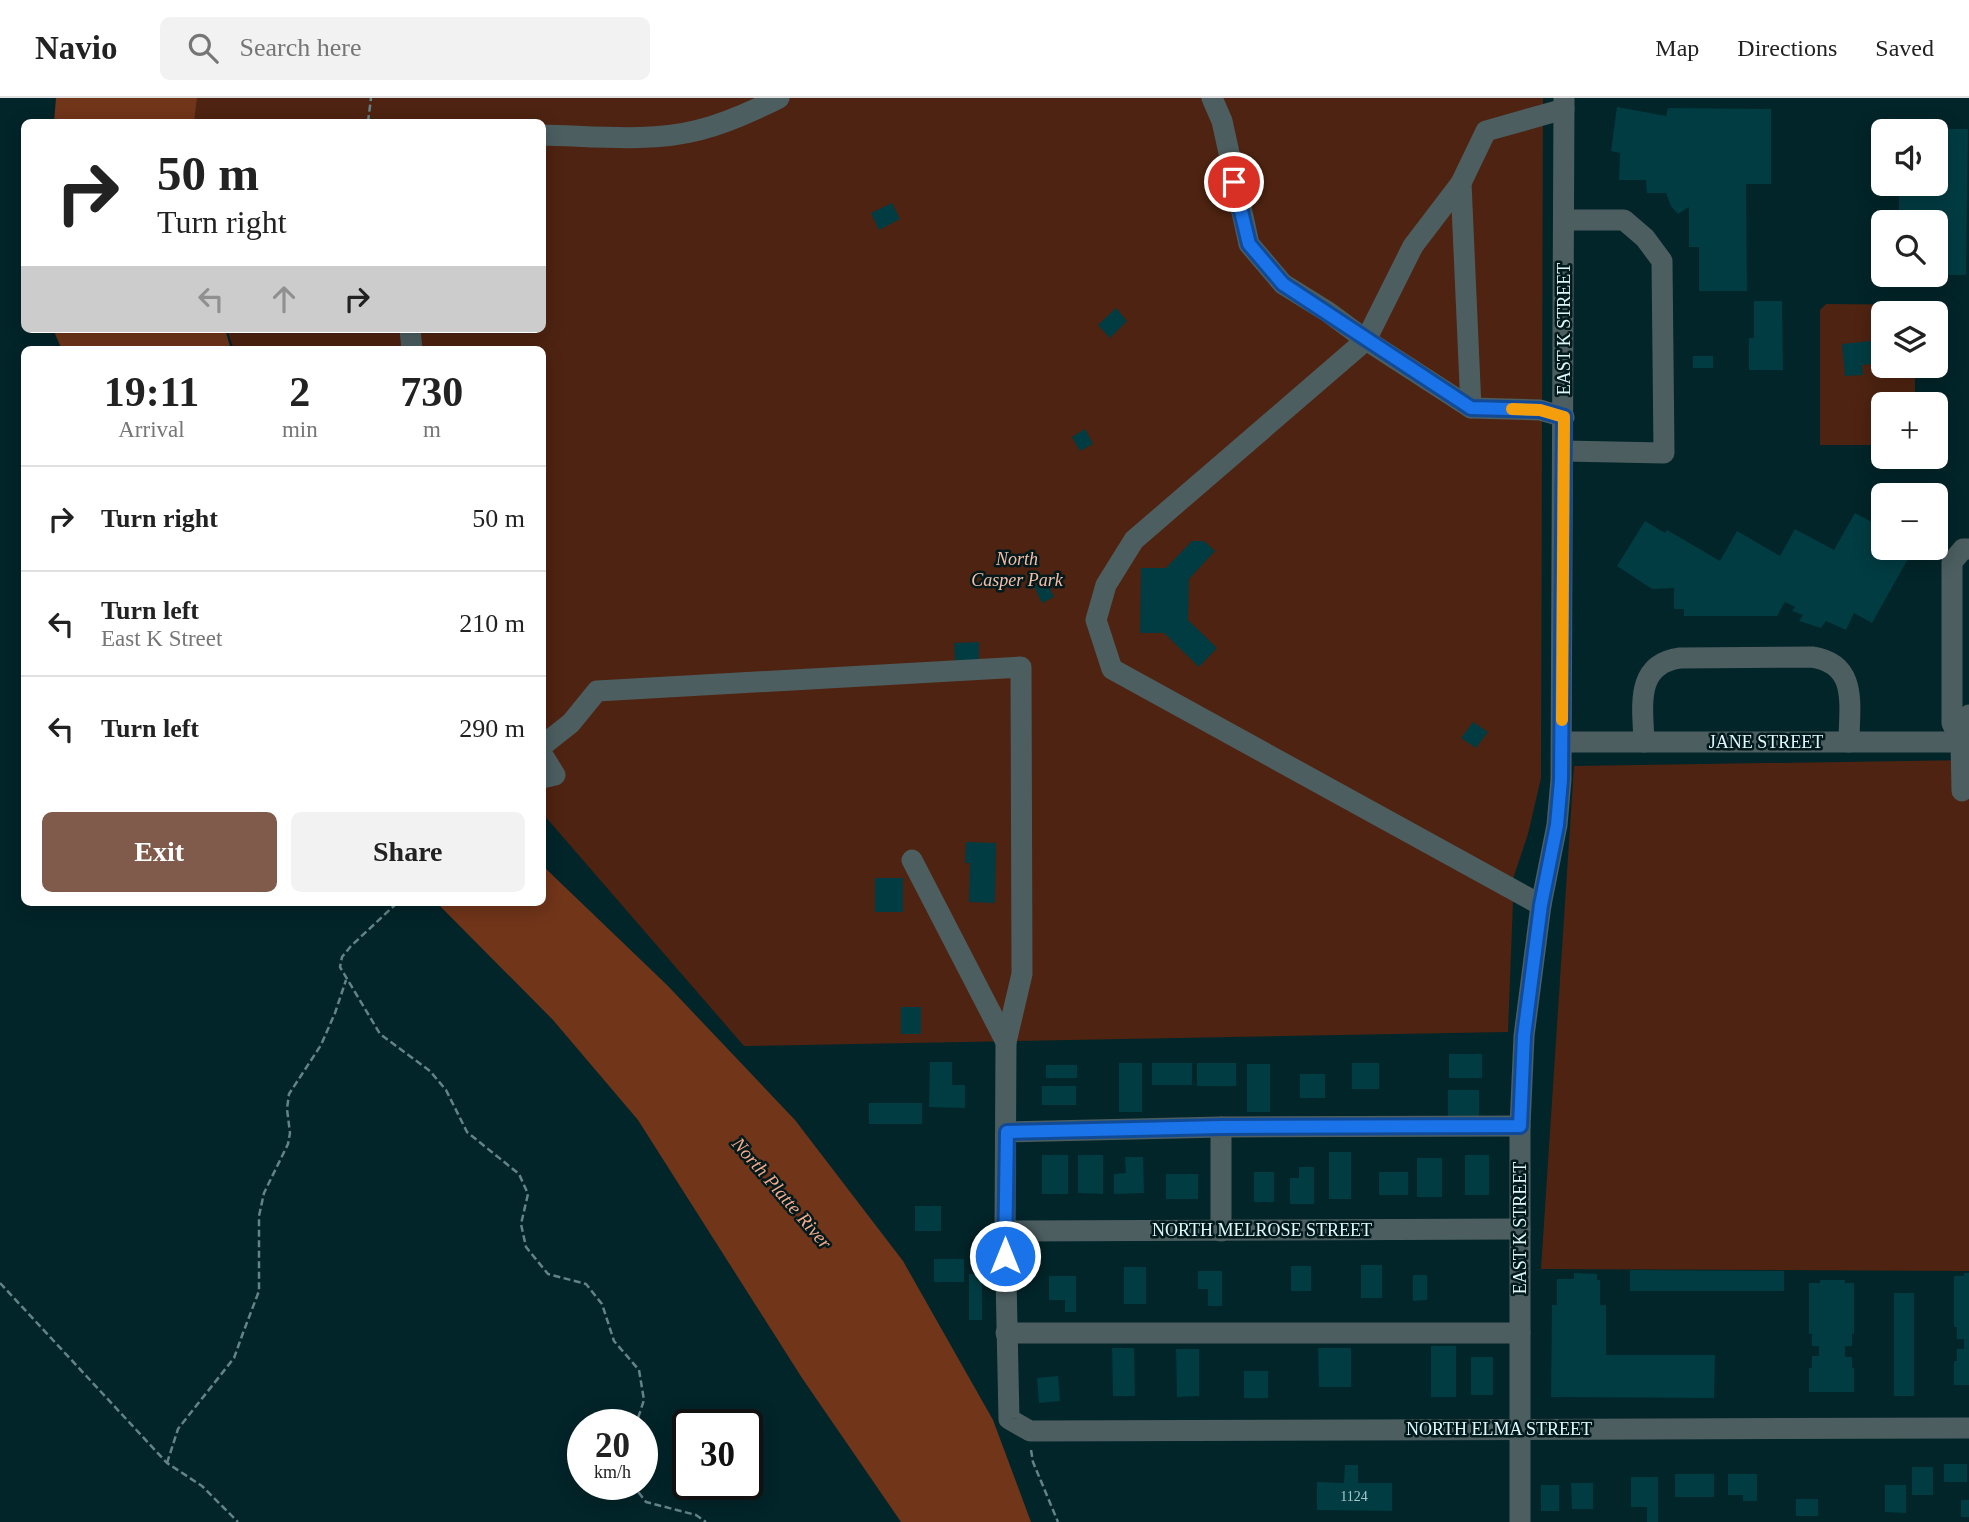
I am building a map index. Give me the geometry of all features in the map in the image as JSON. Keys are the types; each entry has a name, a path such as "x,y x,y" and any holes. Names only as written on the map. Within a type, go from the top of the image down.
{"street":[{"path":"546,135 649,137 697,131 728,121 779,98"},
{"path":"1212,98 1222,121 1249,244 1283,284 1471,408 1540,410 1564,417"},
{"path":"1541,905 1112,669 1096,620 1107,585 1134,540 1366,340 1413,246 1461,183 1486,131 1564,103"},
{"name":"EAST K STREET","path":"1520,1522 1520,1126 1524,1036 1541,905 1557,825 1562,742 1564,103"},
{"path":"1461,183 1471,408"},
{"path":"1564,220 1624,220 1645,238 1662,261 1664,453 1564,451"},
{"path":"1965,741 1952,723 1952,562 1963,550 1969,549"},
{"path":"1644,742 1645,685 1654,668 1680,658 1773,657 1822,659 1839,668 1849,694 1849,742"},
{"path":"546,743 571,723 597,691 1021,667 1022,974 1006,1042 1006,1333 1009,1419 1030,1431"},
{"path":"1962,791 1969,715"},
{"name":"JANE STREET","path":"1562,742 1965,741"},
{"path":"546,760 555,775 546,777"},
{"path":"912,860 1006,1042"},
{"path":"1007,1132 1221,1127 1520,1126"},
{"path":"1221,1127 1221,1231"},
{"name":"NORTH MELROSE STREET","path":"1005,1231 1520,1229"},
{"path":"1006,1333 1520,1334"},
{"name":"NORTH ELMA STREET","path":"1030,1431 1969,1429"}],"path":[{"path":"368,119 371,98"},
{"path":"394,906 341,957 340,967 380,1034 430,1071 446,1090 467,1132 519,1174 528,1194 521,1224 526,1247 548,1274 586,1284 602,1304 614,1341 639,1370 644,1400 641,1409"},
{"path":"167,1463 178,1429 234,1358 259,1292 259,1216 264,1193 288,1144 289,1094 321,1045 347,978"},
{"path":"0,1283 167,1463 202,1486 238,1522"},
{"path":"1030,1431 1033,1461 1058,1522"},
{"path":"644,1500 696,1515 706,1522"}],"green space":[{"name":"North Casper Park","path":"193,98 1543,98 1541,778 1528,834 1514,876 1508,1032 744,1046 546,817 546,346 233,346 228,333 546,333 546,119 190,119"},
{"path":"1826,304 1871,304 1871,378 1915,378 1915,392 1871,392 1871,445 1820,445 1820,310"},
{"path":"1969,760 1969,1271 1541,1269 1574,766"}],"water":[{"path":"56,98 197,98 194,119 54,119"},
{"path":"55,333 226,333 230,346 60,346"},
{"name":"North Platte River","path":"546,869 667,985 795,1120 903,1261 993,1420 1031,1522 901,1522 802,1378 638,1120 553,1020 440,906 546,906"}],"building":[{"path":"1617,107 1666,116 1668,108 1771,109 1771,184 1746,184 1747,291 1699,291 1699,247 1689,247 1689,207 1678,214 1671,206 1666,193 1647,193 1646,180 1619,180 1620,153 1611,151"},
{"path":"1948,129 1968,129 1966,275 1948,275 1948,210 1899,210 1899,196 1948,196"},
{"path":"892,203 900,219 879,230 871,213"},
{"path":"1754,301 1782,301 1783,370 1749,370 1749,338 1754,338"},
{"path":"1116,308 1127,321 1110,338 1098,325"},
{"path":"1871,341 1871,364 1862,365 1863,375 1845,376 1842,344"},
{"path":"1693,356 1713,356 1713,368 1693,368"},
{"path":"1085,429 1093,444 1080,451 1072,437"},
{"path":"1855,513 1871,522 1871,560 1907,560 1872,623 1854,613 1846,630 1826,621 1821,628 1799,621 1803,615 1792,611 1795,607 1785,602 1777,616 1684,616 1684,609 1674,609 1674,588 1652,589 1617,566 1645,521 1665,533 1667,530 1720,561 1737,531 1780,556 1795,529 1834,550"},
{"path":"1192,541 1204,541 1215,551 1189,579 1188,620 1217,648 1199,667 1164,633 1140,633 1141,568 1166,568"},
{"path":"1046,580 1054,597 1042,603 1034,586"},
{"path":"979,642 979,660 955,661 954,643"},
{"path":"1473,722 1488,732 1476,748 1461,738"},
{"path":"966,842 996,843 995,903 969,902 970,863 965,863"},
{"path":"875,878 903,878 903,912 875,912"},
{"path":"901,1007 921,1007 921,1034 901,1034"},
{"path":"1449,1054 1482,1054 1482,1078 1449,1078"},
{"path":"930,1062 952,1062 952,1085 965,1085 965,1108 929,1107"},
{"path":"1119,1063 1142,1063 1142,1112 1119,1112"},
{"path":"1152,1063 1192,1063 1192,1085 1152,1085"},
{"path":"1197,1063 1236,1063 1236,1086 1197,1086"},
{"path":"1352,1063 1379,1063 1379,1089 1352,1089"},
{"path":"1247,1064 1270,1064 1270,1112 1247,1112"},
{"path":"1046,1065 1077,1065 1077,1078 1046,1078"},
{"path":"1300,1074 1325,1074 1325,1098 1300,1098"},
{"path":"1042,1086 1076,1086 1076,1105 1042,1105"},
{"path":"1448,1090 1479,1090 1479,1116 1448,1116"},
{"path":"869,1103 922,1103 922,1124 869,1124"},
{"path":"1329,1152 1351,1152 1351,1199 1329,1199"},
{"path":"1042,1155 1068,1155 1068,1194 1042,1194"},
{"path":"1078,1155 1103,1155 1103,1194 1078,1193"},
{"path":"1465,1155 1489,1155 1489,1195 1465,1195"},
{"path":"1125,1157 1143,1157 1144,1193 1114,1194 1114,1174 1126,1173"},
{"path":"1417,1158 1442,1158 1442,1197 1417,1197"},
{"path":"1299,1167 1314,1167 1314,1204 1290,1204 1290,1178 1299,1178"},
{"path":"1254,1172 1274,1172 1274,1202 1254,1202"},
{"path":"1379,1172 1408,1172 1408,1195 1379,1195"},
{"path":"1166,1174 1198,1174 1198,1199 1166,1199"},
{"path":"915,1206 941,1206 941,1231 915,1231"},
{"path":"934,1259 964,1259 964,1282 934,1282"},
{"path":"1361,1265 1382,1265 1382,1298 1361,1298"},
{"path":"1291,1266 1311,1266 1311,1291 1291,1291"},
{"path":"1124,1267 1146,1267 1146,1304 1124,1304"},
{"path":"1630,1270 1784,1271 1784,1291 1630,1291"},
{"path":"1198,1271 1222,1271 1222,1306 1208,1306 1208,1289 1198,1289"},
{"path":"1574,1273 1597,1274 1597,1280 1600,1280 1600,1305 1606,1305 1606,1355 1715,1355 1714,1398 1551,1397 1552,1305 1557,1305 1557,1279 1574,1279"},
{"path":"1964,1273 1969,1273 1969,1385 1954,1385 1954,1361 1957,1361 1957,1349 1964,1349 1964,1339 1957,1339 1957,1327 1954,1327 1954,1276 1964,1276"},
{"path":"969,1274 982,1274 982,1320 969,1320"},
{"path":"1413,1275 1427,1275 1427,1300 1413,1301"},
{"path":"1049,1276 1076,1276 1076,1312 1065,1312 1065,1300 1049,1300"},
{"path":"1820,1280 1845,1280 1845,1283 1854,1283 1854,1334 1852,1346 1845,1346 1845,1357 1852,1357 1854,1392 1809,1392 1809,1368 1812,1368 1812,1356 1819,1356 1819,1346 1812,1346 1812,1334 1809,1334 1809,1283 1820,1283"},
{"path":"1894,1293 1914,1293 1914,1396 1894,1396"},
{"path":"1431,1346 1456,1346 1456,1397 1431,1397"},
{"path":"1112,1348 1134,1348 1135,1396 1113,1396"},
{"path":"1318,1348 1351,1348 1351,1387 1319,1387"},
{"path":"1176,1349 1199,1349 1199,1396 1177,1397"},
{"path":"1471,1357 1493,1357 1493,1395 1471,1395"},
{"path":"1244,1371 1268,1371 1268,1398 1244,1398"},
{"path":"1058,1376 1060,1401 1039,1403 1037,1378"},
{"path":"1944,1464 1967,1464 1967,1482 1944,1482"},
{"path":"1345,1465 1358,1465 1358,1483 1392,1483 1392,1511 1317,1510 1317,1482 1344,1483"},
{"path":"1912,1467 1933,1467 1933,1495 1912,1495"},
{"path":"1675,1474 1714,1474 1714,1497 1675,1497"},
{"path":"1728,1474 1757,1474 1757,1501 1743,1501 1743,1495 1728,1495"},
{"path":"1631,1477 1658,1477 1658,1522 1647,1522 1647,1507 1631,1507"},
{"path":"1571,1483 1593,1483 1593,1509 1572,1509"},
{"path":"1541,1485 1559,1485 1559,1511 1541,1511"},
{"path":"1885,1485 1906,1485 1906,1513 1885,1512"},
{"path":"1796,1499 1818,1499 1818,1516 1796,1516"},
{"path":"1961,1500 1969,1500 1969,1517 1961,1517"}],"slow traffic":[{"path":"1512,409 1540,410 1564,417 1562,720"}],"route":[{"path":"1005,1256 1007,1132 1221,1127 1520,1126 1524,1036 1541,905 1557,825 1561,780 1564,417 1540,410 1471,408 1283,284 1249,244 1234,182"}]}
